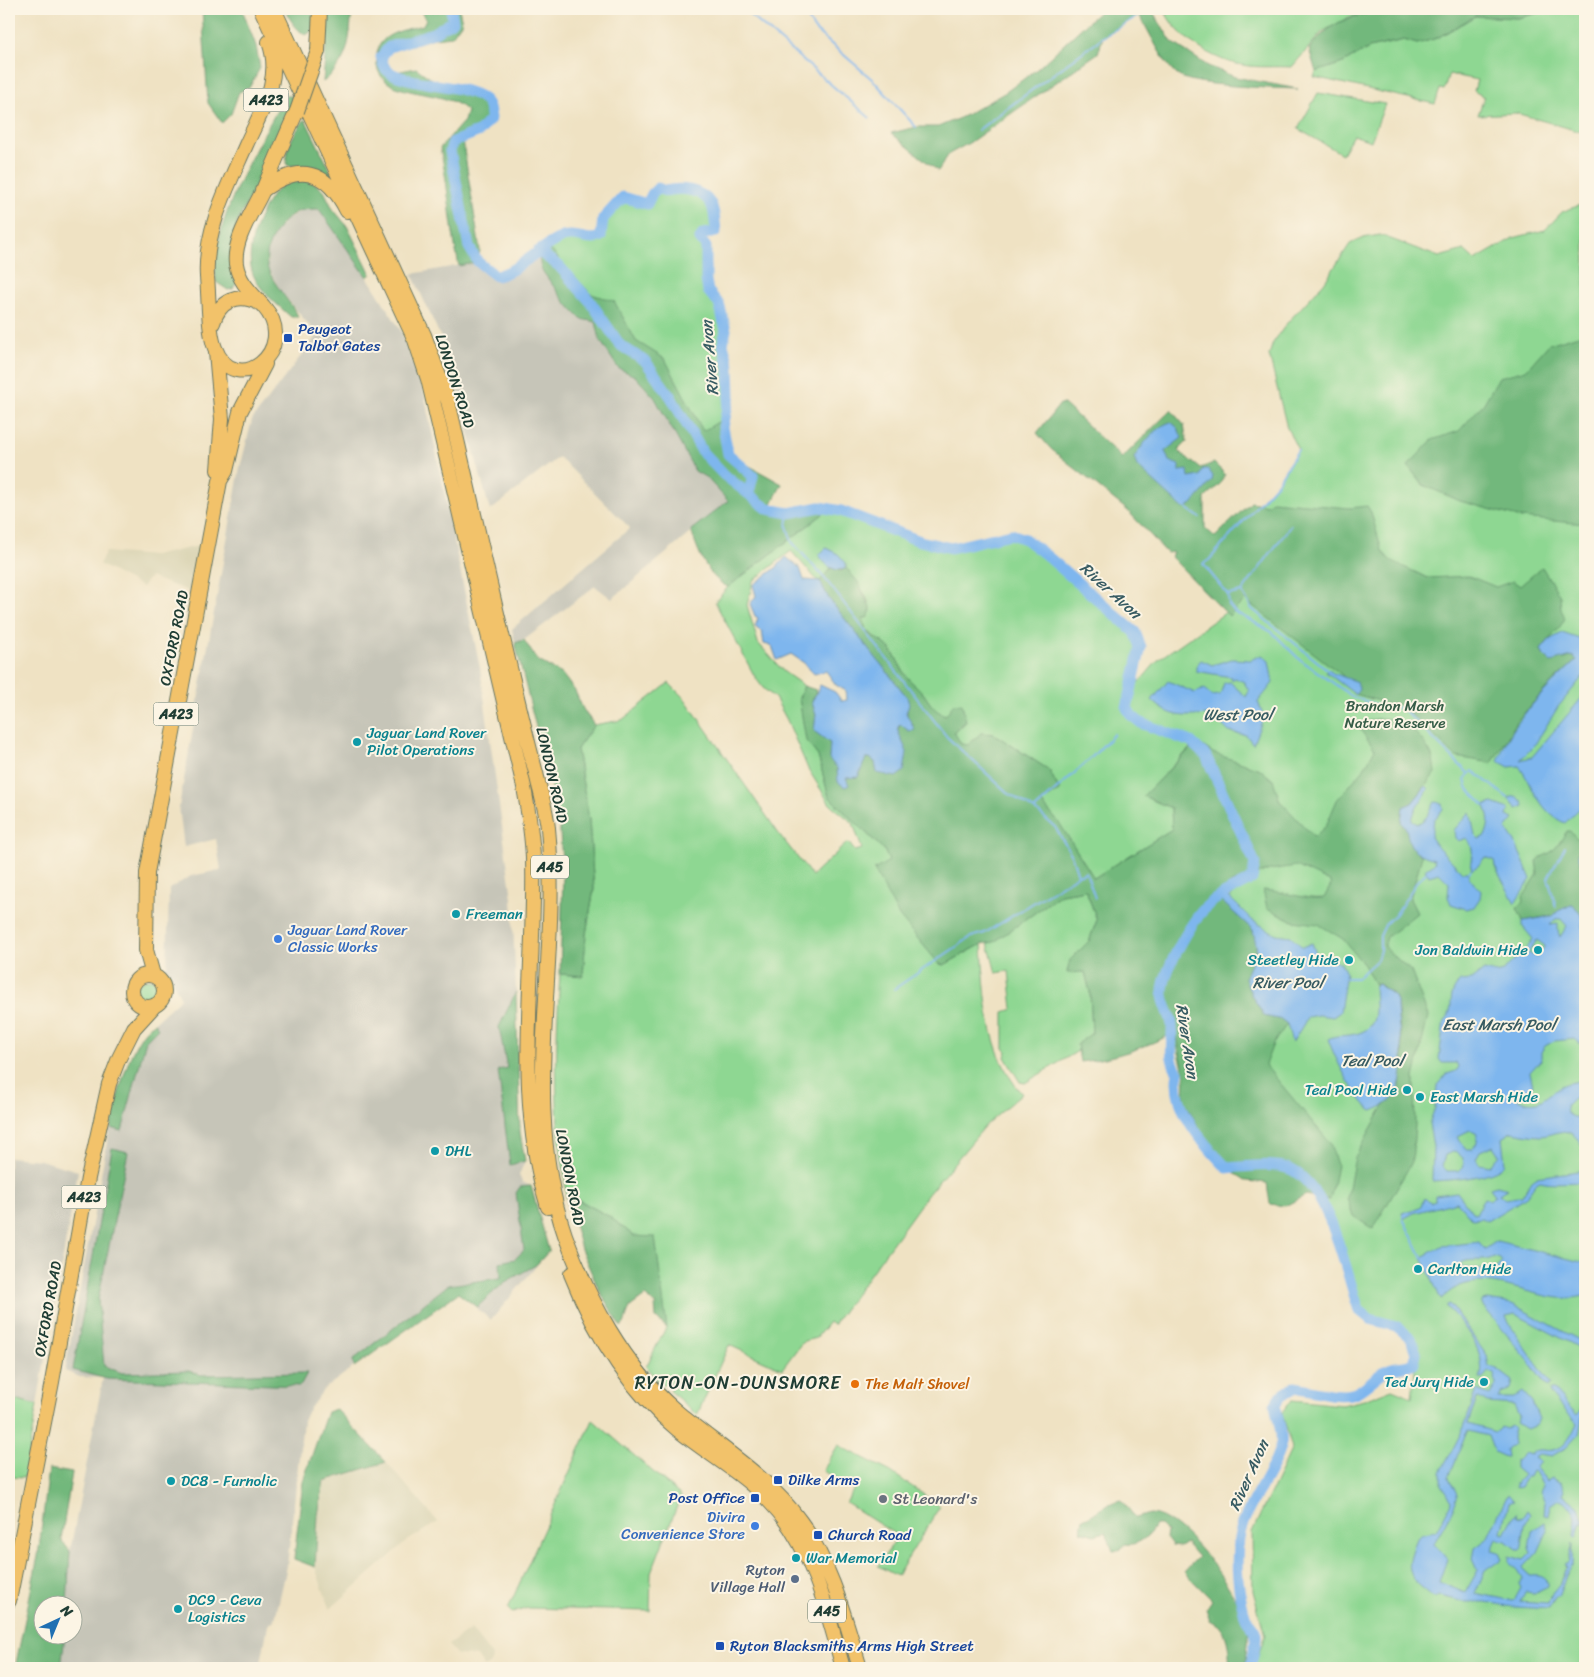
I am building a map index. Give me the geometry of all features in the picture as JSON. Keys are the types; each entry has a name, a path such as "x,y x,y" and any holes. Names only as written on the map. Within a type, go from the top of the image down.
{"highway":[{"name":"A423","path":"212,326 207,268 211,238 220,206 271,90 274,75 273,56 255,9"},
{"name":"LONDON ROAD","path":"261,9 400,305 428,379 526,795 533,856 528,1026 530,1107 540,1174 554,1227 590,1317 604,1343 641,1394 676,1428 752,1483 779,1513 801,1544 812,1567 843,1668"},
{"name":"LONDON ROAD","path":"274,9 424,335 450,410 547,823 550,896 542,1068 542,1110 549,1169 565,1234 599,1312 614,1337 652,1387 684,1417 760,1475 780,1496 806,1529 824,1563 844,1615 860,1668"},
{"name":"A423","path":"260,303 245,286 236,262 244,230 297,110 318,51 321,27 320,9"},
{"path":"262,191 286,175 297,174 316,177 328,186 342,202 385,286 400,305"},
{"path":"247,298 260,303 271,319 274,334 273,347 266,361 253,369 238,370 226,364 216,351 212,326 217,311 227,301 247,298"},
{"name":"OXFORD ROAD","path":"216,351 222,419 218,469 220,481"},
{"name":"OXFORD ROAD","path":"153,975 146,950 147,873 220,481 226,470 232,437 243,404 266,361"},
{"name":"OXFORD ROAD","path":"136,980 146,950"},
{"path":"144,975 153,975 161,981 164,991 161,1001 155,1005 145,1007 134,999 132,990 136,980 144,975"},
{"name":"OXFORD ROAD","path":"134,999 134,1028"},
{"name":"OXFORD ROAD","path":"9,1601 52,1382 88,1178 109,1084 134,1028 155,1005"}],"shaded area":[{"path":"319,209 353,254 400,329 424,393 480,668 512,898 516,992 499,1027 507,1068 498,1070 510,1164 525,1161 519,1175 522,1182 531,1186 549,1251 491,1320 458,1293 392,1338 324,1389 307,1412 303,1421 287,1566 275,1619 268,1625 260,1668 61,1668 64,1644 82,1644 82,1594 68,1594 70,1551 103,1378 80,1377 65,1371 114,1105 136,1045 145,1031 181,998 167,969 169,889 191,876 221,870 216,839 184,847 179,807 240,468 252,420 317,335 280,290 268,268 267,254 273,235 287,219 302,210"},
{"path":"538,251 541,269 581,319 596,322 600,340 618,368 635,376 655,398 695,471 707,478 728,501 612,599 595,586 524,640 515,643 512,629 630,528 559,457 490,511 446,349 412,274 478,262 496,276 503,275"},
{"path":"199,546 191,592 150,577 142,587 99,564 106,552 153,556"},
{"path":"9,1157 40,1160 78,1171 37,1405 18,1400 9,1404"},
{"path":"386,1462 438,1522 407,1541 330,1609 315,1567 318,1515 324,1481"},
{"path":"471,1629 492,1656 491,1664 485,1668 477,1656 457,1655 448,1645"}],"green space":[{"path":"202,9 242,9 256,46 260,68 249,88 239,92 231,114 222,123 208,103"},
{"path":"285,9 312,9 313,28 311,31 305,35 301,32"},
{"path":"329,9 352,9 349,41 343,58 332,74 323,82"},
{"path":"419,9 459,9 462,22 452,36 434,38 411,45 389,47 381,57 384,67 391,73 416,68 440,84 474,94 484,102 491,118 480,131 462,137 480,250 478,262 459,266 440,148 464,121 467,111 455,103 441,98 396,87 384,80 378,69 377,53 383,40 395,33 423,25 426,19"},
{"path":"1102,9 1151,9 1172,42 1208,66 1235,77 1298,89 1234,86 1197,82 1184,78 1176,74 1165,61 1139,15 1103,37 1098,53 969,143 949,154 938,171 891,133 917,127 938,127 962,117 1006,92 1037,69"},
{"path":"1164,9 1392,9 1349,17 1322,32 1292,67 1261,67 1231,63 1196,46 1176,29"},
{"path":"1392,9 1554,9 1518,18 1475,16 1437,38 1417,44 1404,40 1369,48 1343,63 1316,72 1309,49 1327,30 1356,16"},
{"path":"1554,9 1585,9 1585,133 1516,113 1478,115 1484,97 1474,91 1477,80 1449,74 1444,90 1440,89 1435,104 1314,77 1316,72 1343,63 1369,48 1404,40 1417,44 1437,38 1475,16 1518,18"},
{"path":"1318,93 1385,104 1371,141 1353,135 1342,154 1298,129"},
{"path":"285,96 292,96 293,101 262,174 237,223 232,250 237,282 233,289 228,290 216,282 216,259 227,211 261,138"},
{"path":"305,119 337,184 305,167 287,165 286,159 289,147 294,135"},
{"path":"298,179 313,182 324,191 333,209 347,226 371,274 367,277 319,209 295,213 275,233 270,242 267,261 268,269 274,280 298,317 291,317 258,284 250,262 255,229 269,199 280,187"},
{"path":"658,188 696,193 703,196 711,206 716,232 703,234 700,239 706,247 708,291 719,304 726,330 723,344 729,366 730,395 723,427 728,454 753,476 749,492 671,397 538,251 555,240 569,235 578,235 591,239 601,236 607,214 623,197 647,204 652,194"},
{"name":"Brandon Marsh Nature Reserve","path":"1585,203 1585,1668 1254,1668 1265,1635 1253,1591 1252,1532 1292,1448 1282,1413 1292,1400 1342,1405 1364,1400 1392,1389 1412,1397 1415,1366 1415,1356 1410,1337 1403,1330 1372,1318 1359,1310 1330,1222 1323,1186 1183,1068 1163,994 1208,917 1251,879 1255,863 1206,756 1191,743 1190,748 1143,796 1171,808 1172,829 1094,878 1060,825 1041,802 1060,791 1049,770 994,734 981,733 968,746 961,744 954,733 966,722 962,705 946,715 936,713 923,693 907,678 891,649 865,629 863,619 868,617 871,610 866,596 848,570 831,568 820,581 817,580 791,551 753,581 747,605 758,643 784,672 804,686 799,698 807,741 818,756 829,797 884,850 944,965 982,944 987,1003 995,1042 1010,1078 1022,1094 986,1125 928,1194 833,1325 829,1322 816,1338 804,1341 782,1369 729,1345 697,1415 670,1391 672,1386 668,1383 662,1385 646,1367 667,1328 634,1236 610,1217 572,1196 566,1196 557,1105 560,974 583,976 586,934 594,889 589,820 577,749 594,725 622,720 669,683 685,699 779,834 812,876 848,842 855,851 862,849 853,823 830,804 808,769 787,720 775,698 763,688 755,677 715,602 728,587 823,514 820,507 841,511 920,541 951,548 1011,534 1025,539 1046,555 1135,632 1141,647 1130,693 1159,659 1242,601 1218,550 1277,483 1298,450 1287,428 1269,355 1273,343 1287,323 1324,283 1350,244 1363,238 1380,235 1439,257 1464,250 1475,260 1513,238 1545,230 1562,212"},
{"path":"547,246 591,294 614,301 636,341 665,359 703,431 723,419 728,454 782,484 769,509 789,513 820,507 823,514 728,587 714,577 704,563 691,530 728,501 707,478 695,471 655,398 635,376 618,368 600,340 596,322 581,319 565,302 541,269 538,251"},
{"path":"1585,333 1585,524 1521,518 1460,501 1423,485 1408,466 1432,440 1459,431 1484,403 1499,377 1526,370 1549,344"},
{"path":"1060,404 1064,404 1122,458 1171,410 1184,425 1187,442 1178,451 1200,468 1214,463 1225,474 1220,484 1205,498 1205,528 1215,537 1251,502 1267,505 1272,501 1350,508 1367,506 1371,512 1382,551 1391,561 1428,578 1469,576 1496,587 1513,581 1520,586 1542,567 1560,596 1561,609 1565,618 1541,650 1544,656 1565,659 1572,656 1577,660 1550,684 1518,720 1492,763 1456,757 1401,705 1385,703 1355,694 1342,675 1245,600 1229,616 1171,557 1173,552 1167,553 1127,510 1051,449 1037,433"},
{"path":"831,568 841,571 846,568 858,582 871,610 868,617 863,619 868,631 891,650 907,677 934,708 946,715 953,704 962,704 966,721 954,732 961,744 968,745 981,733 994,734 1049,770 1060,791 1041,802 1060,824 1094,878 1172,829 1171,808 1143,796 1197,742 1213,753 1260,769 1273,780 1280,801 1314,837 1326,826 1337,800 1363,770 1375,749 1358,727 1380,718 1390,719 1400,722 1409,728 1425,744 1432,756 1435,773 1412,803 1403,807 1401,822 1407,829 1411,846 1422,856 1410,899 1417,913 1387,937 1384,947 1411,971 1428,1016 1414,1078 1415,1125 1412,1162 1373,1229 1353,1216 1347,1198 1355,1157 1382,1109 1400,1088 1403,1057 1397,1001 1395,996 1377,982 1375,985 1364,965 1343,939 1318,924 1293,921 1267,908 1263,890 1309,898 1324,898 1332,883 1296,866 1270,870 1231,883 1219,898 1248,925 1256,940 1256,950 1245,978 1251,994 1264,1016 1282,1020 1287,1024 1273,1044 1265,1065 1330,1143 1337,1165 1330,1200 1306,1195 1285,1206 1270,1204 1267,1183 1247,1181 1236,1174 1207,1143 1184,1100 1185,1076 1176,1032 1129,1052 1080,1062 1077,1044 1092,1033 1090,992 1085,972 1067,973 1070,960 1089,941 1097,920 1086,890 1061,894 994,942 982,944 944,965 939,964 899,916 874,870 889,861 884,850 829,797 818,756 806,741 799,698 804,686 816,690 812,702 816,715 814,731 830,743 829,759 837,767 838,782 845,787 848,785 845,778 858,777 865,758 870,758 875,762 877,773 884,773 900,724 914,726 907,715 907,697 829,599 820,581"},
{"path":"524,640 537,660 562,674 575,691 583,709 594,725 577,749 589,820 594,889 586,934 583,976 560,974 563,875 559,819 515,643"},
{"path":"1567,831 1570,831 1580,841 1578,854 1585,876 1585,931 1582,926 1584,919 1550,916 1523,921 1517,908 1524,902 1523,897 1538,874 1536,861 1553,850"},
{"path":"1086,890 1097,920 1089,941 1070,960 1067,972 1085,972 1090,992 1092,1033 1078,1044 1078,1051 1025,1083 1020,1082 1005,1057 1007,1052 1004,1048 1004,1012 1013,1009 1009,971 996,973 988,943 994,942 1061,894"},
{"path":"148,979 153,980 159,986 159,996 153,1002 148,1003 143,1002 137,996 136,991 137,986 143,980"},
{"path":"516,992 520,1132 525,1161 510,1165 498,1070 507,1068 499,1027"},
{"path":"155,1023 158,1028 146,1040 122,1131 111,1128 120,1087 132,1054 147,1029"},
{"path":"112,1148 128,1152 98,1300 104,1366 122,1373 189,1371 201,1375 307,1373 300,1386 107,1379 73,1370"},
{"path":"531,1186 549,1251 536,1265 505,1282 477,1307 458,1293 354,1367 353,1360 448,1285 501,1278 500,1262 515,1259 524,1250 516,1193 520,1187"},
{"path":"566,1196 571,1196 610,1217 634,1236 655,1237 667,1328 656,1318 655,1304 645,1296 630,1307 624,1324 621,1327 599,1290 581,1249"},
{"path":"18,1400 37,1405 24,1478 9,1477 9,1404"},
{"path":"336,1409 386,1462 324,1481 318,1515 315,1567 294,1559 303,1481 327,1412"},
{"path":"593,1420 681,1496 651,1573 650,1611 528,1608 512,1613 508,1609"},
{"path":"838,1445 891,1472 940,1506 897,1576 878,1566 898,1536 846,1503 854,1489 823,1471"},
{"path":"49,1469 72,1473 61,1540 70,1551 68,1594 32,1594 32,1644 64,1644 61,1668 15,1668 38,1556"},
{"path":"1121,1500 1136,1518 1151,1514 1162,1517 1175,1525 1200,1549 1222,1577 1250,1627 1245,1668 1229,1668 1227,1641 1219,1626 1210,1620 1206,1609 1212,1600 1184,1572 1198,1557 1186,1543 1180,1547 1172,1546 1166,1538 1167,1532 1160,1525 1155,1525 1150,1533 1139,1542 1125,1544 1120,1550 1113,1551 1106,1532 1094,1535 1081,1531 1083,1519 1111,1503"}],"water":[{"path":"1171,422 1178,428 1182,438 1165,451 1169,461 1179,465 1179,471 1188,470 1189,478 1200,476 1203,469 1208,469 1213,476 1212,481 1192,504 1184,509 1137,466 1134,458 1145,442 1160,427"},
{"path":"826,548 838,554 846,563 846,568 842,570 834,569 824,562 819,555"},
{"path":"786,557 800,568 804,580 820,581 829,599 907,697 909,704 906,713 915,730 909,731 900,724 897,729 907,752 904,771 896,777 877,773 875,762 870,758 866,758 858,777 846,778 849,785 845,787 838,782 837,768 829,759 830,743 814,731 816,715 812,702 820,685 835,692 842,701 847,700 846,691 836,685 826,671 814,674 804,663 791,654 777,660 772,646 764,644 762,631 755,627 758,618 755,616 750,604 756,596 753,585 776,568"},
{"path":"1562,633 1585,641 1585,674 1558,707 1534,746 1520,760 1532,757 1585,694 1585,803 1565,823 1549,813 1543,806 1519,766 1509,767 1498,761 1504,746 1521,718 1542,694 1577,660 1572,656 1551,662 1544,656 1541,650 1549,640"},
{"name":"West Pool","path":"1262,655 1269,661 1273,683 1258,702 1264,716 1253,744 1246,735 1229,732 1212,715 1187,716 1173,714 1152,700 1168,681 1195,693 1204,689 1212,696 1220,695 1224,683 1230,682 1246,697 1249,691 1244,682 1235,678 1232,680 1231,677 1196,671 1196,666 1201,660 1212,665 1232,659 1250,660"},
{"path":"1329,669 1333,673 1357,682 1359,688 1356,695 1326,672"},
{"path":"1426,786 1429,789 1415,810 1412,820 1417,824 1428,815 1435,802 1442,803 1443,809 1434,820 1431,837 1462,872 1469,872 1469,878 1481,891 1480,898 1474,907 1466,909 1451,904 1448,897 1449,883 1439,873 1429,876 1425,870 1435,862 1434,859 1412,848 1406,828 1401,822 1403,807 1412,803"},
{"path":"1516,796 1523,802 1524,806 1517,809 1508,798"},
{"path":"1493,803 1509,809 1507,816 1514,819 1506,829 1515,842 1531,879 1515,903 1495,867 1494,860 1485,857 1478,866 1471,870 1472,854 1470,842 1467,838 1458,841 1455,838 1454,830 1470,812 1475,835 1479,839 1485,836 1489,820 1484,805"},
{"path":"1585,844 1585,876 1578,854"},
{"name":"River Pool","path":"1226,894 1252,920 1276,934 1291,936 1302,947 1312,943 1318,958 1341,963 1346,973 1340,1012 1333,1017 1318,1015 1308,1017 1292,1043 1287,1024 1282,1020 1264,1016 1251,994 1245,978 1257,950 1253,930 1219,899"},
{"name":"East Marsh Pool","path":"1573,904 1584,919 1582,926 1585,931 1585,1048 1575,1039 1554,1041 1545,1046 1541,1052 1541,1060 1530,1072 1533,1086 1517,1095 1518,1099 1526,1102 1537,1102 1564,1085 1585,1080 1585,1094 1574,1098 1566,1106 1567,1113 1572,1116 1578,1117 1585,1114 1585,1145 1582,1145 1577,1138 1567,1132 1533,1136 1511,1132 1502,1138 1505,1164 1499,1169 1471,1177 1432,1181 1433,1146 1429,1124 1435,1108 1437,1085 1447,1074 1456,1071 1459,1067 1456,1063 1442,1063 1439,1059 1444,1021 1450,1011 1454,991 1460,981 1471,980 1484,970 1496,973 1504,971 1526,949 1533,939 1523,927 1523,921 1553,916 1558,911","holes":["1556,919 1561,919 1567,926 1560,937 1558,924 1550,925","1537,940 1545,946 1537,957 1528,953","1470,1130 1477,1134 1477,1143 1472,1149 1465,1149 1458,1136","1493,1146 1499,1155 1490,1166 1479,1164 1476,1158 1480,1151","1455,1151 1463,1158 1464,1165 1458,1171 1447,1171 1442,1166 1445,1155"]},
{"name":"Teal Pool","path":"1377,983 1394,996 1397,1001 1402,1064 1401,1079 1396,1093 1387,1103 1372,1111 1353,1089 1328,1039 1360,1033 1367,1029 1374,1018 1374,987"},
{"path":"1585,1170 1585,1183 1551,1183 1540,1181 1535,1184 1525,1198 1487,1221 1481,1218 1472,1219 1457,1202 1414,1213 1403,1219 1402,1213 1420,1207 1425,1198 1430,1203 1435,1201 1435,1195 1457,1192 1472,1212 1476,1214 1484,1198 1490,1200 1495,1195 1490,1188 1497,1186 1508,1189 1499,1194 1505,1199 1522,1196 1531,1181 1536,1177"},
{"path":"1497,1241 1585,1263 1585,1295 1568,1298 1549,1297 1492,1283 1474,1283 1457,1288 1441,1300 1422,1257 1442,1246 1479,1242 1485,1249","holes":["1494,1257 1502,1262 1495,1270 1464,1268 1459,1265 1466,1261 1485,1260"]},
{"path":"1482,1301 1512,1304 1585,1343 1585,1399 1582,1349 1515,1314 1506,1316 1551,1384 1547,1387 1528,1360 1482,1305"},
{"path":"1450,1304 1487,1356 1489,1366 1497,1369 1513,1381 1511,1389 1501,1393 1498,1398 1514,1398 1523,1392 1532,1402 1539,1419 1536,1425 1527,1429 1516,1423 1519,1416 1514,1405 1487,1403 1479,1398 1477,1399 1468,1424 1495,1432 1501,1427 1506,1429 1511,1426 1514,1429 1513,1445 1506,1450 1507,1457 1505,1457 1494,1452 1488,1436 1468,1431 1466,1434 1449,1477 1457,1499 1434,1544 1447,1559 1439,1582 1465,1593 1478,1570 1473,1559 1475,1548 1487,1539 1508,1494 1514,1501 1509,1503 1502,1532 1505,1533 1516,1513 1517,1517 1522,1518 1527,1510 1530,1514 1525,1525 1521,1549 1516,1549 1506,1541 1497,1539 1492,1550 1499,1552 1502,1559 1485,1571 1475,1593 1514,1601 1521,1588 1519,1584 1523,1578 1518,1570 1509,1562 1509,1556 1524,1560 1531,1553 1529,1548 1532,1531 1545,1522 1548,1530 1538,1552 1524,1567 1529,1576 1543,1578 1548,1582 1548,1586 1534,1593 1526,1592 1520,1602 1548,1604 1552,1594 1561,1583 1566,1567 1564,1565 1568,1563 1573,1544 1572,1567 1570,1567 1558,1597 1556,1597 1549,1609 1513,1607 1485,1602 1465,1602 1440,1596 1434,1598 1418,1584 1410,1572 1410,1559 1418,1536 1423,1533 1436,1531 1452,1501 1441,1485 1441,1472 1464,1427 1477,1390 1490,1395 1496,1385 1495,1375 1488,1371 1483,1379 1480,1379 1482,1369 1478,1349 1467,1331 1447,1307"},
{"path":"1549,1390 1554,1390 1577,1415 1585,1404 1579,1434 1566,1448 1552,1456 1539,1454 1534,1457 1540,1461 1535,1467 1547,1481 1552,1478 1561,1483 1565,1490 1563,1494 1579,1507 1584,1523 1581,1523 1576,1538 1574,1536 1576,1517 1571,1507 1559,1499 1550,1505 1548,1515 1544,1514 1545,1502 1540,1491 1543,1485 1535,1472 1532,1471 1520,1487 1516,1488 1523,1475 1515,1468 1515,1460 1517,1461 1525,1453 1530,1455 1535,1451 1558,1449 1568,1440 1577,1423 1550,1394"}],"waterway":[{"name":"River Avon","path":"451,9 453,21 433,33 389,47 381,57 385,68 393,74 405,79 467,91 479,96 487,103 491,118 480,131 453,142 450,151 469,247 478,262 496,276 513,269 546,246 563,237 573,236 592,239 601,236 603,219 623,197 647,204 652,194 658,188 665,191 684,189 697,192 711,204 716,232 703,234 700,239 706,247 708,291 719,304 726,330 723,344 729,366 730,395 723,427 728,454 753,476 749,492"},
{"path":"743,9 870,118"},
{"path":"801,9 815,30 873,80 916,127"},
{"path":"978,130 1103,37 1149,9"},
{"name":"River Avon","path":"538,251 559,266 590,301 620,345 646,362 671,397 703,453 724,475 768,509 789,513 820,507 841,511 920,541 951,548 1011,534 1025,539 1135,632 1141,647 1127,708 1132,716 1141,723 1191,742 1206,756 1255,863 1252,879 1216,899 1200,914 1185,936 1167,974 1163,995 1172,1025 1172,1055 1178,1072 1177,1086 1179,1099 1184,1112 1199,1136 1227,1168 1278,1166 1292,1170 1306,1180 1327,1213 1359,1310 1370,1319 1396,1326 1411,1338 1416,1353 1414,1363 1385,1371 1357,1392 1344,1395 1295,1387 1281,1396 1275,1405 1281,1429 1281,1443 1272,1467 1242,1526 1238,1547 1237,1568 1241,1599 1246,1618 1256,1634 1250,1668"},
{"path":"1298,450 1277,483 1209,560 1203,564 1228,595 1229,605 1235,612 1272,632 1298,658 1353,697 1383,707 1402,708 1469,774 1465,779 1467,788 1484,805"},
{"path":"1186,508 1200,518"},
{"path":"789,513 787,526 792,542 826,580 947,737 1008,793 1039,813 1055,827 1071,854 1078,875 1086,872 1095,898"},
{"path":"1228,595 1242,592 1291,525"},
{"path":"1242,592 1252,609 1328,670"},
{"path":"1034,810 1091,758 1114,734"},
{"path":"1469,774 1473,771 1508,798"},
{"path":"1556,907 1548,878 1565,847"},
{"path":"1346,978 1357,978 1377,960 1380,950 1380,936 1386,923 1396,914 1418,880 1426,873"},
{"path":"894,989 971,937 985,933 1078,875"},
{"path":"1403,1219 1422,1257"}],"place":[{"name":"Peugeot Talbot Gates","path":"288,338"},
{"name":"Jaguar Land Rover Pilot Operations","path":"357,742"},
{"name":"Freeman","path":"456,914"},
{"name":"Jaguar Land Rover Classic Works","path":"278,939"},
{"name":"Jon Baldwin Hide","path":"1538,950"},
{"name":"Steetley Hide","path":"1349,960"},
{"name":"Teal Pool Hide","path":"1407,1090"},
{"name":"East Marsh Hide","path":"1420,1097"},
{"name":"DHL","path":"435,1151"},
{"name":"Carlton Hide","path":"1418,1269"},
{"name":"Ted Jury Hide","path":"1484,1382"},
{"name":"The Malt Shovel","path":"855,1384"},
{"name":"Dilke Arms","path":"778,1480"},
{"name":"DC8 - Furnolic","path":"171,1481"},
{"name":"Post Office","path":"755,1498"},
{"name":"St Leonard's","path":"883,1499"},
{"name":"Divira Convenience Store","path":"755,1526"},
{"name":"Church Road","path":"818,1535"},
{"name":"War Memorial","path":"796,1558"},
{"name":"Ryton Village Hall","path":"795,1579"},
{"name":"DC9 - Ceva Logistics","path":"178,1609"},
{"name":"Ryton Blacksmiths Arms High Street","path":"720,1646"}],"district":[{"name":"RYTON-ON-DUNSMORE","path":"738,1383"}]}
